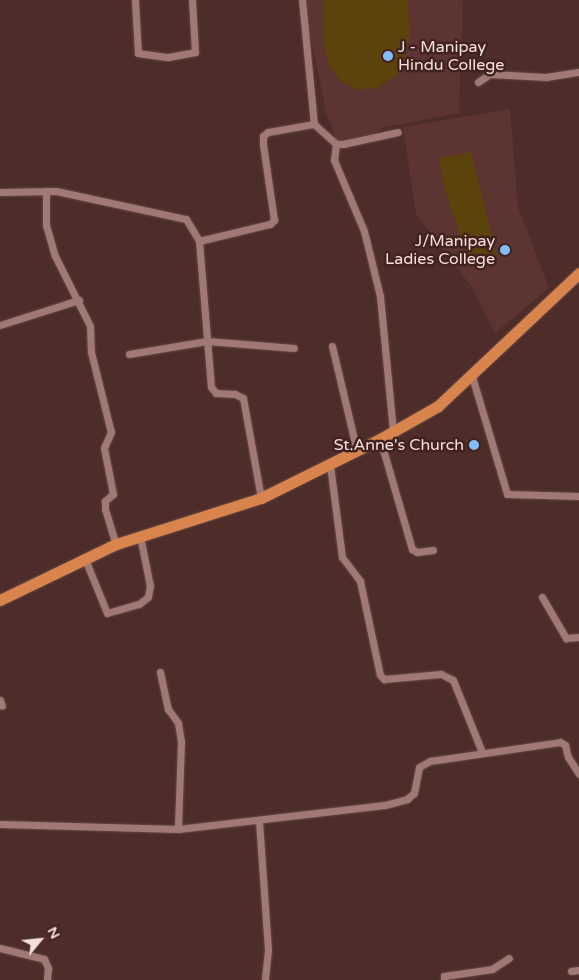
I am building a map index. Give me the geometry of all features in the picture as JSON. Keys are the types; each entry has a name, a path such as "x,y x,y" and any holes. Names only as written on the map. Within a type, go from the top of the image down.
{"main road":[{"path":"0,600 116,544 261,498 393,432 438,406 471,372 579,273"}],"street":[{"path":"135,0 138,53 168,57 195,52 192,0"},
{"path":"302,0 314,124 336,144"},
{"path":"478,82 490,74 546,77 579,72"},
{"path":"199,241 274,220 263,136 268,132 314,124"},
{"path":"336,144 398,132"},
{"path":"336,144 334,160 364,231 380,296 393,432"},
{"path":"46,191 46,225 55,256 90,326 91,352 111,432 104,448 113,494 105,501 105,509 116,544"},
{"path":"0,192 46,191 186,220 199,241 211,387 216,393 235,394 243,398 261,498"},
{"path":"0,325 78,300"},
{"path":"129,354 207,340 294,348"},
{"path":"332,346 356,452"},
{"path":"471,372 507,494 579,496"},
{"path":"380,439 412,549 417,552 433,550"},
{"path":"330,465 342,556 360,581 380,675 384,679 441,674 453,680 482,752"},
{"path":"85,559 107,613 139,604 148,596 150,586 140,536"},
{"path":"542,597 566,638 579,637"},
{"path":"160,672 168,709 178,722 181,742 178,829"},
{"path":"0,824 178,829 385,805 407,799 414,793 419,766 430,761 560,742 565,745 568,757 579,774"},
{"path":"259,821 268,950 265,980"},
{"path":"0,948 44,959 48,968 47,980"},
{"path":"444,980 444,976 492,968 509,958"}],"shaded area":[{"name":"J - Manipay Hindu College","path":"303,0 463,0 459,113 381,128 375,135 337,142 326,112"},
{"path":"324,0 408,0 410,37 397,75 377,88 357,90 341,81 329,67 324,45"},
{"path":"510,109 518,207 549,288 495,333 473,289 416,214 403,127"},
{"path":"471,152 497,255 470,265 445,190 439,158"}],"place":[{"name":"J - Manipay Hindu College","path":"388,56"},
{"name":"J/Manipay Ladies College","path":"505,250"},
{"name":"St.Anne's Church","path":"474,445"}]}
